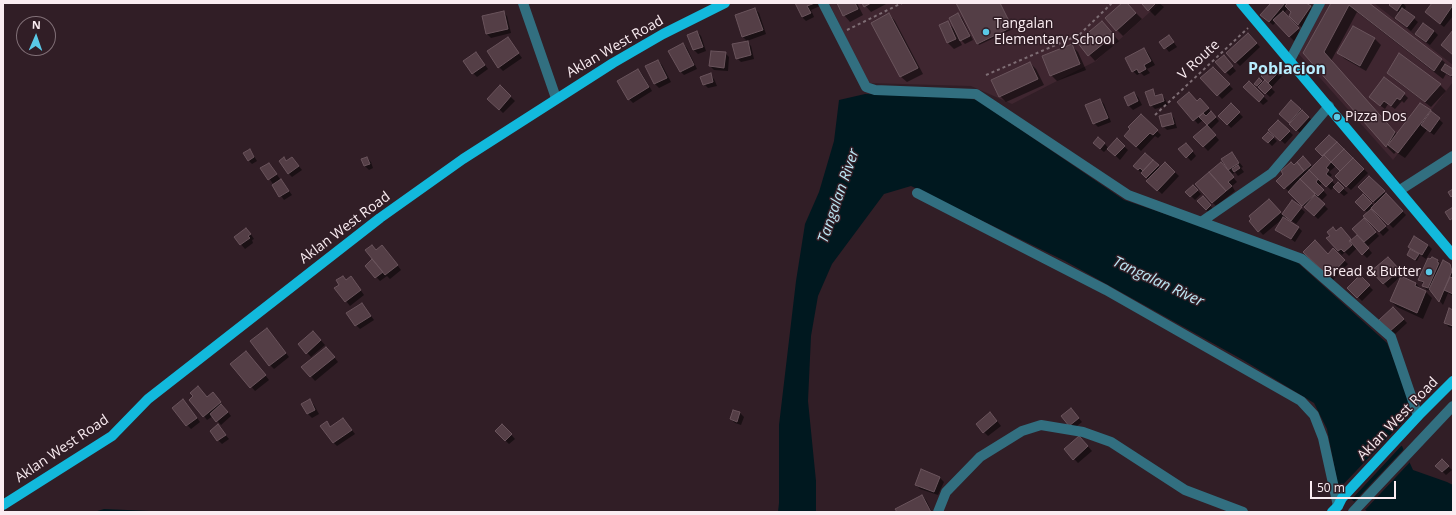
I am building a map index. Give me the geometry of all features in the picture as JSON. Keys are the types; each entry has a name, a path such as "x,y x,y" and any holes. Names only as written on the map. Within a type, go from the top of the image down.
{"main road":[{"name":"Aklan West Road","path":"3,505 112,436 148,399 380,218 463,158 613,63 663,34 725,3"},
{"path":"1241,3 1400,190 1453,255"},
{"name":"Aklan West Road","path":"1337,505 1401,434 1453,381"}],"street":[{"path":"522,3 556,98"},
{"path":"823,3 866,87 875,90 976,94 1128,195 1302,259 1391,337 1418,416"},
{"path":"1290,60 1320,3"},
{"path":"1201,222 1272,173 1329,106"},
{"path":"1400,190 1453,156"},
{"path":"917,193 1106,290 1301,400 1314,415 1323,438 1337,505"},
{"path":"1353,512 1453,406"},
{"path":"938,512 946,492 980,457 1022,430 1041,425 1083,432 1111,442 1185,490 1243,512"}],"path":[{"path":"839,34 902,3"},
{"path":"986,75 1079,35 1112,3"},
{"name":"V Route","path":"1155,115 1256,20"}],"shaded area":[{"name":"Tangalan Elementary School","path":"829,3 1160,3 1096,61 1012,104 971,86 868,83"},
{"path":"1323,3 1374,3 1453,65 1453,82 1393,160 1297,52"}],"water":[{"name":"Tangalan River","path":"865,94 953,96 977,100 1124,200 1254,244 1297,262 1387,343 1414,411 1394,433 1394,441 1402,446 1413,470 1453,485 1453,512 1368,512 1339,490 1327,429 1314,403 1243,360 1065,261 911,186 884,194 832,264 818,296 811,336 808,401 816,481 816,512 778,512 779,425 796,281 805,224 819,192 834,141 839,100"},
{"path":"104,509 150,511 169,512 94,512"}],"pier":[{"path":"1396,429 1398,430 1396,433 1396,440 1403,444 1350,501 1337,491"},
{"path":"1405,448 1411,461 1364,511 1353,503"}],"building":[{"path":"795,3 815,3 807,6 811,13 802,17"},
{"path":"837,3 855,3 858,9 843,16"},
{"path":"862,3 871,3 864,7"},
{"path":"956,3 1000,3 1012,27 977,44"},
{"path":"1122,3 1127,3 1136,13 1116,31 1105,18"},
{"path":"1156,3 1148,11 1142,4"},
{"path":"1271,3 1285,3 1269,22 1260,15"},
{"path":"1288,3 1306,3 1311,6 1298,25 1289,16 1291,12 1285,6"},
{"path":"1331,3 1369,3 1442,59 1434,71 1349,5 1324,52 1395,132 1386,147 1303,53"},
{"path":"1391,3 1402,3 1397,11 1389,5"},
{"path":"1432,3 1450,3 1453,5 1440,24 1425,12"},
{"path":"755,8 763,30 742,37 735,15"},
{"path":"1402,8 1415,17 1407,27 1395,18"},
{"path":"504,11 508,29 486,34 482,16"},
{"path":"1283,11 1299,28 1289,37 1273,20"},
{"path":"889,13 918,68 900,77 871,23"},
{"path":"958,13 970,36 960,41 949,18"},
{"path":"948,21 956,39 947,43 939,25"},
{"path":"1102,21 1114,35 1088,56 1077,42"},
{"path":"1423,23 1434,31 1426,42 1415,34"},
{"path":"1353,26 1375,38 1360,66 1337,53"},
{"path":"1453,30 1453,55 1441,45"},
{"path":"697,31 703,47 693,50 687,35"},
{"path":"1248,33 1257,43 1235,63 1226,53"},
{"path":"1169,35 1174,42 1164,49 1159,42"},
{"path":"508,37 519,53 498,68 487,51"},
{"path":"748,41 751,55 736,59 732,44"},
{"path":"683,43 694,65 680,72 668,51"},
{"path":"1072,44 1080,64 1050,76 1042,56"},
{"path":"1144,48 1151,61 1144,65 1146,69 1139,73 1137,69 1132,72 1125,58"},
{"path":"711,51 726,52 724,68 709,66"},
{"path":"476,52 485,65 472,74 463,61"},
{"path":"1399,53 1441,84 1425,102 1387,73"},
{"path":"1224,55 1233,66 1225,73 1215,62"},
{"path":"658,60 667,78 654,84 645,66"},
{"path":"1030,62 1038,79 999,97 991,80"},
{"path":"1273,64 1280,71 1268,83 1261,76"},
{"path":"1445,64 1453,69 1451,76 1441,70"},
{"path":"1213,67 1230,84 1217,96 1200,78"},
{"path":"638,69 649,87 628,100 617,81"},
{"path":"711,73 713,82 703,85 700,77"},
{"path":"1384,77 1405,93 1400,100 1397,98 1391,106 1384,101 1380,106 1369,97"},
{"path":"1259,78 1262,81 1257,86 1254,84"},
{"path":"1265,80 1272,87 1265,94 1258,87"},
{"path":"1249,81 1264,96 1259,102 1243,87"},
{"path":"500,85 511,96 499,110 487,99"},
{"path":"1153,89 1155,96 1162,94 1164,101 1150,106 1145,92"},
{"path":"1134,92 1138,101 1128,106 1124,97"},
{"path":"1189,92 1197,101 1200,98 1209,108 1193,121 1177,102"},
{"path":"1100,99 1108,118 1093,124 1085,105"},
{"path":"1291,100 1301,109 1289,123 1279,114"},
{"path":"1231,103 1240,112 1227,125 1218,116"},
{"path":"1420,103 1431,110 1398,153 1388,145"},
{"path":"1302,110 1309,117 1296,131 1289,124"},
{"path":"1211,111 1216,117 1207,125 1199,117 1203,113 1206,116"},
{"path":"1431,111 1440,118 1430,132 1421,125"},
{"path":"1171,113 1174,124 1162,127 1159,116"},
{"path":"1141,114 1158,130 1153,135 1150,133 1136,147 1124,136 1130,129 1128,127"},
{"path":"1278,120 1290,131 1280,141 1268,130"},
{"path":"1207,125 1216,135 1203,147 1193,137"},
{"path":"1268,132 1274,137 1268,143 1262,138"},
{"path":"1329,135 1337,142 1322,156 1315,149"},
{"path":"1098,137 1105,143 1100,149 1093,143"},
{"path":"1117,138 1125,146 1115,156 1107,149"},
{"path":"1337,142 1344,149 1331,162 1324,155"},
{"path":"1186,143 1193,151 1186,158 1178,149"},
{"path":"250,149 254,157 248,161 243,153"},
{"path":"1344,149 1353,158 1340,171 1331,162"},
{"path":"1232,152 1239,163 1228,170 1221,159"},
{"path":"1145,153 1153,160 1143,171 1140,168 1138,170 1133,166"},
{"path":"1324,155 1331,162 1326,168 1329,170 1326,174 1333,180 1326,187 1309,170"},
{"path":"1303,156 1311,165 1304,171 1297,162"},
{"path":"284,157 286,161 292,157 299,166 288,174 279,161"},
{"path":"367,157 370,164 364,166 361,159"},
{"path":"1353,158 1364,169 1346,187 1335,176"},
{"path":"1153,160 1159,165 1146,178 1141,173"},
{"path":"1165,162 1175,172 1157,191 1146,181"},
{"path":"1221,162 1234,177 1228,182 1232,186 1226,191 1209,172"},
{"path":"1291,162 1294,165 1297,162 1304,171 1284,189 1276,181 1283,174 1281,171"},
{"path":"269,163 277,174 268,180 260,168"},
{"path":"1238,165 1240,168 1234,172 1232,169"},
{"path":"1309,170 1318,179 1316,182 1324,190 1318,196 1300,179"},
{"path":"1209,172 1226,191 1212,203 1195,184"},
{"path":"1369,176 1385,191 1373,202 1358,187"},
{"path":"281,179 289,191 279,197 272,185"},
{"path":"1300,179 1315,194 1302,206 1288,192"},
{"path":"1338,182 1344,188 1339,193 1333,187"},
{"path":"1193,185 1198,190 1190,197 1185,192"},
{"path":"1453,189 1453,195 1451,197 1448,192"},
{"path":"1386,193 1403,211 1388,225 1371,208"},
{"path":"1363,194 1372,203 1364,211 1355,202"},
{"path":"1315,195 1325,204 1314,216 1304,207"},
{"path":"1203,196 1211,205 1206,210 1197,201"},
{"path":"1269,199 1281,212 1258,232 1249,221 1251,219 1249,216"},
{"path":"1292,200 1302,207 1291,221 1282,214"},
{"path":"1453,207 1453,218 1450,220 1445,212"},
{"path":"1371,209 1386,226 1379,232 1363,216"},
{"path":"1283,217 1299,227 1291,239 1275,230"},
{"path":"1364,218 1376,232 1364,242 1352,229"},
{"path":"1333,227 1336,231 1341,227 1351,239 1349,241 1352,245 1344,252 1341,249 1338,251 1326,238 1330,236 1327,232"},
{"path":"246,228 251,234 248,236 250,238 240,245 234,237"},
{"path":"1357,235 1369,248 1362,255 1350,241"},
{"path":"1414,236 1428,245 1422,255 1408,247"},
{"path":"1315,240 1328,254 1333,248 1345,260 1329,277 1303,252"},
{"path":"372,245 376,250 382,245 398,265 385,275 365,250"},
{"path":"1410,249 1419,254 1415,260 1407,255"},
{"path":"1388,257 1400,270 1383,284 1371,271"},
{"name":"Bread & Butter","path":"1432,257 1438,260 1437,262 1439,263 1428,288 1422,286 1424,282 1418,280 1428,258 1430,259"},
{"path":"372,259 383,272 375,278 365,266"},
{"path":"1443,260 1450,264 1452,271 1439,302 1429,289"},
{"path":"1360,275 1370,285 1357,298 1347,288"},
{"path":"343,276 346,280 351,276 361,290 345,302 334,288 339,285 336,280"},
{"path":"1401,276 1416,283 1415,286 1426,291 1417,313 1390,301"},
{"path":"1450,277 1453,278 1453,294 1444,290"},
{"path":"362,303 371,316 355,326 346,313"},
{"path":"1393,307 1404,319 1389,332 1379,320"},
{"path":"1449,308 1453,310 1453,326 1444,323"},
{"path":"267,328 286,353 269,366 250,341"},
{"path":"313,331 321,340 306,354 298,344"},
{"path":"326,347 335,357 310,377 301,367"},
{"path":"246,351 266,375 250,388 230,364"},
{"path":"198,386 207,397 213,392 221,402 203,417 189,400 193,396 190,393"},
{"path":"183,399 197,418 186,426 172,408"},
{"path":"310,399 315,410 307,414 301,404"},
{"path":"221,404 228,412 216,422 210,414"},
{"path":"1071,408 1079,418 1069,426 1061,416"},
{"path":"733,410 740,412 737,422 730,419"},
{"path":"990,412 997,421 983,433 976,424"},
{"path":"343,418 352,430 333,443 320,426 327,421 330,427"},
{"path":"218,424 226,435 217,441 210,431"},
{"path":"502,424 512,434 505,441 495,431"},
{"path":"1079,436 1088,446 1073,460 1064,449"},
{"path":"1442,459 1449,466 1442,472 1435,466"},
{"path":"921,469 940,477 934,492 915,485"},
{"path":"922,495 931,512 897,512 895,509"}],"place":[{"name":"Tangalan Elementary School","path":"986,32"},
{"name":"Pizza Dos","path":"1337,117"},
{"name":"Bread & Butter","path":"1429,272"}],"district":[{"name":"Poblacion","path":"1287,69"}]}
